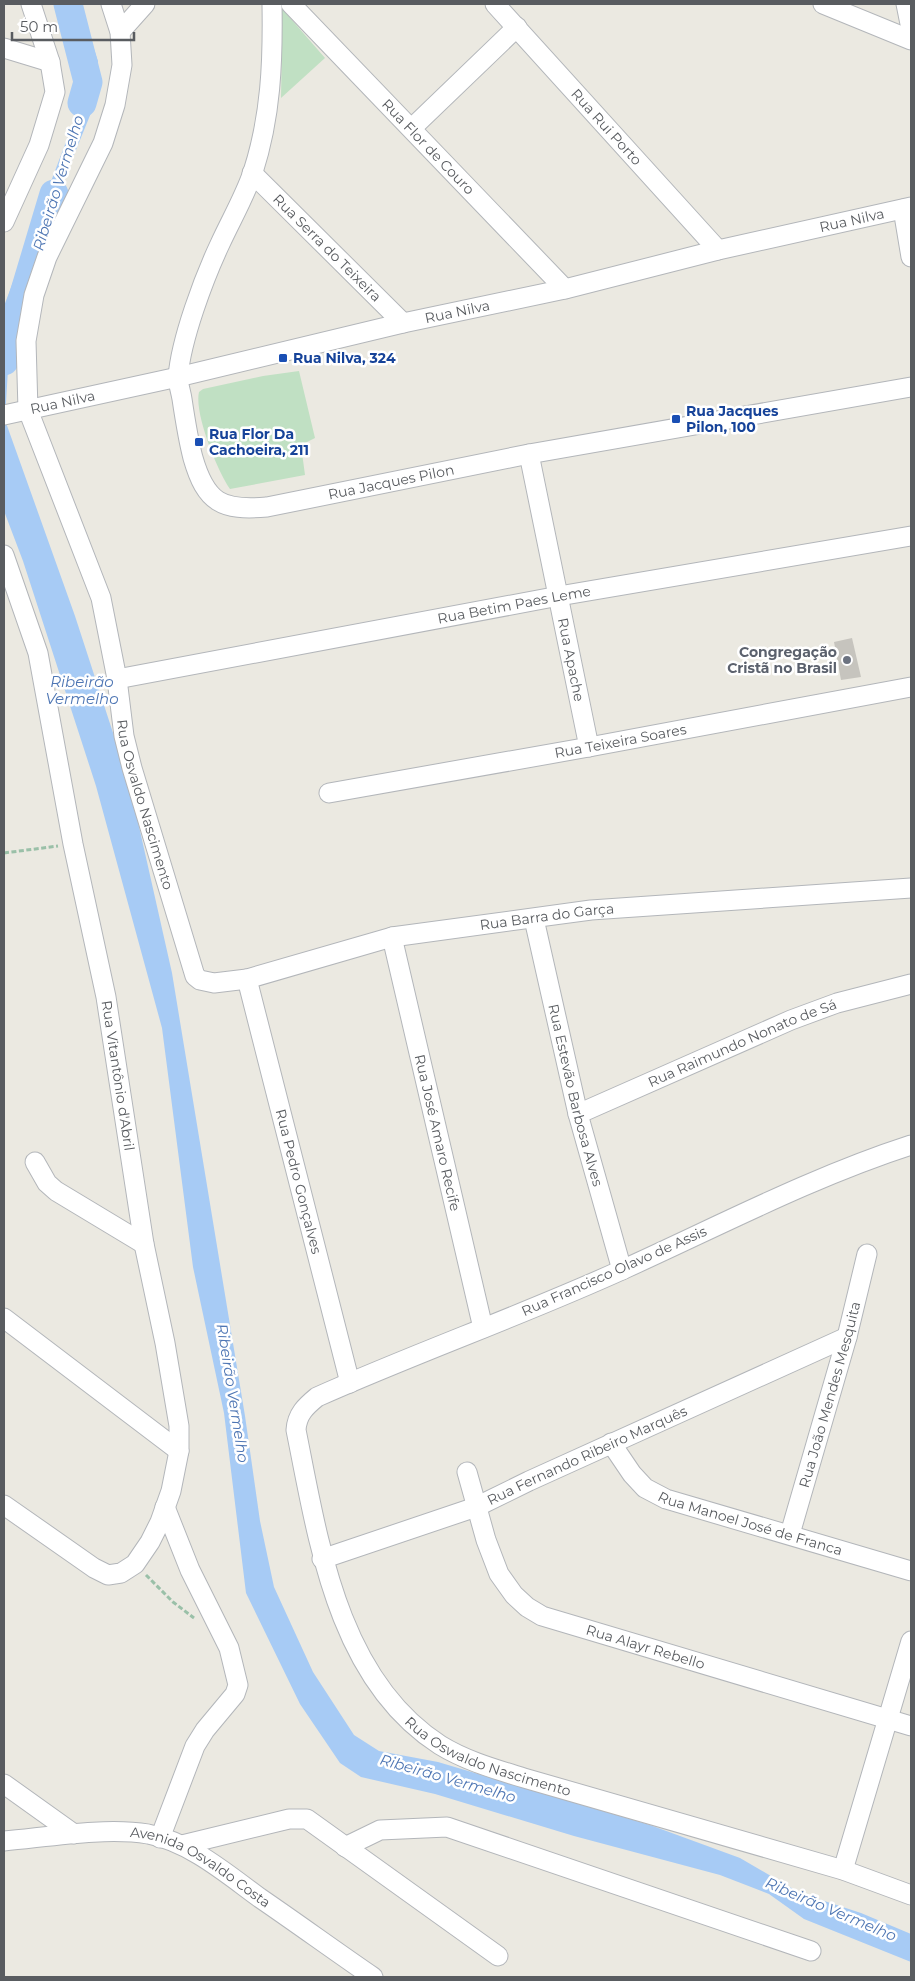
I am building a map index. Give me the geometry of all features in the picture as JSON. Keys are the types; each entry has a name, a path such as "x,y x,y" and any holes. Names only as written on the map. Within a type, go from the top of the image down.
{"street":[{"path":"4,222 39,145 56,92 50,62 31,4"},
{"name":"Rua Osvaldo Nascimento","path":"112,4 120,32 122,65 115,105 103,143 47,257 34,295 16,413 101,598 117,679 124,736 193,970"},
{"path":"120,32 146,4"},
{"name":"Rua Jacques Pilon","path":"272,4 269,106 252,173 210,264 186,336 178,377 189,442 198,474 206,490 217,502 232,508 267,508 529,454 911,387"},
{"name":"Rua Flor de Couro","path":"291,4 565,289"},
{"name":"Rua Rui Porto","path":"495,4 718,250"},
{"path":"823,4 911,40"},
{"path":"906,4 911,29"},
{"path":"412,128 517,28"},
{"path":"4,48 50,62"},
{"name":"Rua Serra do Teixeira","path":"252,173 403,323"},
{"path":"907,208 911,257"},
{"name":"Rua Nilva","path":"16,413 178,377 403,323 565,289 718,250 907,208"},
{"name":"Rua Apache","path":"529,454 589,748"},
{"name":"Rua Betim Paes Leme","path":"117,679 559,596 911,536"},
{"name":"Rua Vitantônio d'Abril","path":"4,555 38,653 73,844 106,997 144,1244 166,1343 179,1426 179,1451 171,1491 150,1542 135,1564"},
{"name":"Rua Teixeira Soares","path":"329,793 589,748 911,687"},
{"name":"Rua Barra do Garça","path":"193,970 200,980 224,983 247,979 392,937 450,928 591,910 911,888"},
{"name":"Rua Estevão Barbosa Alves","path":"534,918 578,1114 622,1270"},
{"name":"Rua José Amaro Recife","path":"392,937 483,1328"},
{"name":"Rua Pedro Gonçalves","path":"247,979 350,1383"},
{"name":"Rua Raimundo Nonato de Sá","path":"578,1114 790,1020 837,1003 911,984"},
{"name":"Rua Francisco Olavo de Assis","path":"318,1397 622,1270 796,1189 866,1160 911,1145"},
{"path":"35,1162 47,1184 56,1191 144,1244"},
{"name":"Rua João Mendes Mesquita","path":"790,1534 847,1337 867,1254"},
{"path":"4,1318 179,1451"},
{"name":"Rua Fernando Ribeiro Marquês","path":"322,1559 476,1507 611,1443 847,1337"},
{"name":"Rua Oswaldo Nascimento","path":"318,1397 301,1413 296,1423 296,1430 322,1559 360,1656 374,1679 400,1712 439,1744 477,1763 843,1870 911,1895"},
{"name":"Rua Manoel José de Franca","path":"611,1443 632,1474 645,1488 666,1500 790,1534 911,1571"},
{"name":"Rua Alayr Rebello","path":"467,1472 476,1507 498,1574 514,1595 542,1616 911,1726"},
{"path":"4,1505 80,1559 108,1575 121,1573 135,1564"},
{"path":"160,1838 195,1746 205,1730 235,1694 238,1685 229,1648 190,1570 165,1507"},
{"path":"843,1870 911,1641"},
{"path":"4,1784 74,1834"},
{"path":"182,1845 298,1818 313,1823 498,1956"},
{"path":"345,1846 380,1830 447,1827 811,1951"},
{"name":"Avenida Osvaldo Costa","path":"4,1841 74,1834 128,1833 149,1834 182,1845 224,1872 373,1977"}],"path":[{"path":"4,853 73,844"},
{"path":"135,1564 173,1602 195,1618"}],"green space":[{"path":"278,4 325,58 281,98 282,40"},
{"path":"299,371 315,438 301,445 305,475 230,489 219,469 203,427 198,401 199,392 203,389 263,376"}],"water":[{"name":"Ribeirão Vermelho","path":"72,4 79,4 98,61 93,108 26,273 9,352 5,420 75,616 129,782 172,973 245,1416 260,1521 274,1587 313,1672 354,1735 379,1751 438,1762 650,1825 740,1858 800,1893 861,1913 911,1934 911,1962 804,1919 769,1894 720,1875 574,1836 435,1794 361,1777 340,1763 300,1704 246,1593 224,1413 193,1267 162,1028 96,786 23,561 4,511 4,306 78,110 87,45"}],"building":[{"name":"Congregação Cristã no Brasil","path":"852,638 861,677 841,680 834,642"}],"waterway":[{"name":"Ribeirão Vermelho","path":"68,4 88,82 82,103"},
{"name":"Ribeirão Vermelho","path":"4,361 54,194"}],"place":[{"name":"Rua Nilva, 324","path":"283,358"},
{"name":"Rua Jacques Pilon, 100","path":"676,419"},
{"name":"Rua Flor Da Cachoeira, 211","path":"199,442"},
{"name":"Congregação Cristã no Brasil","path":"847,660"}]}
